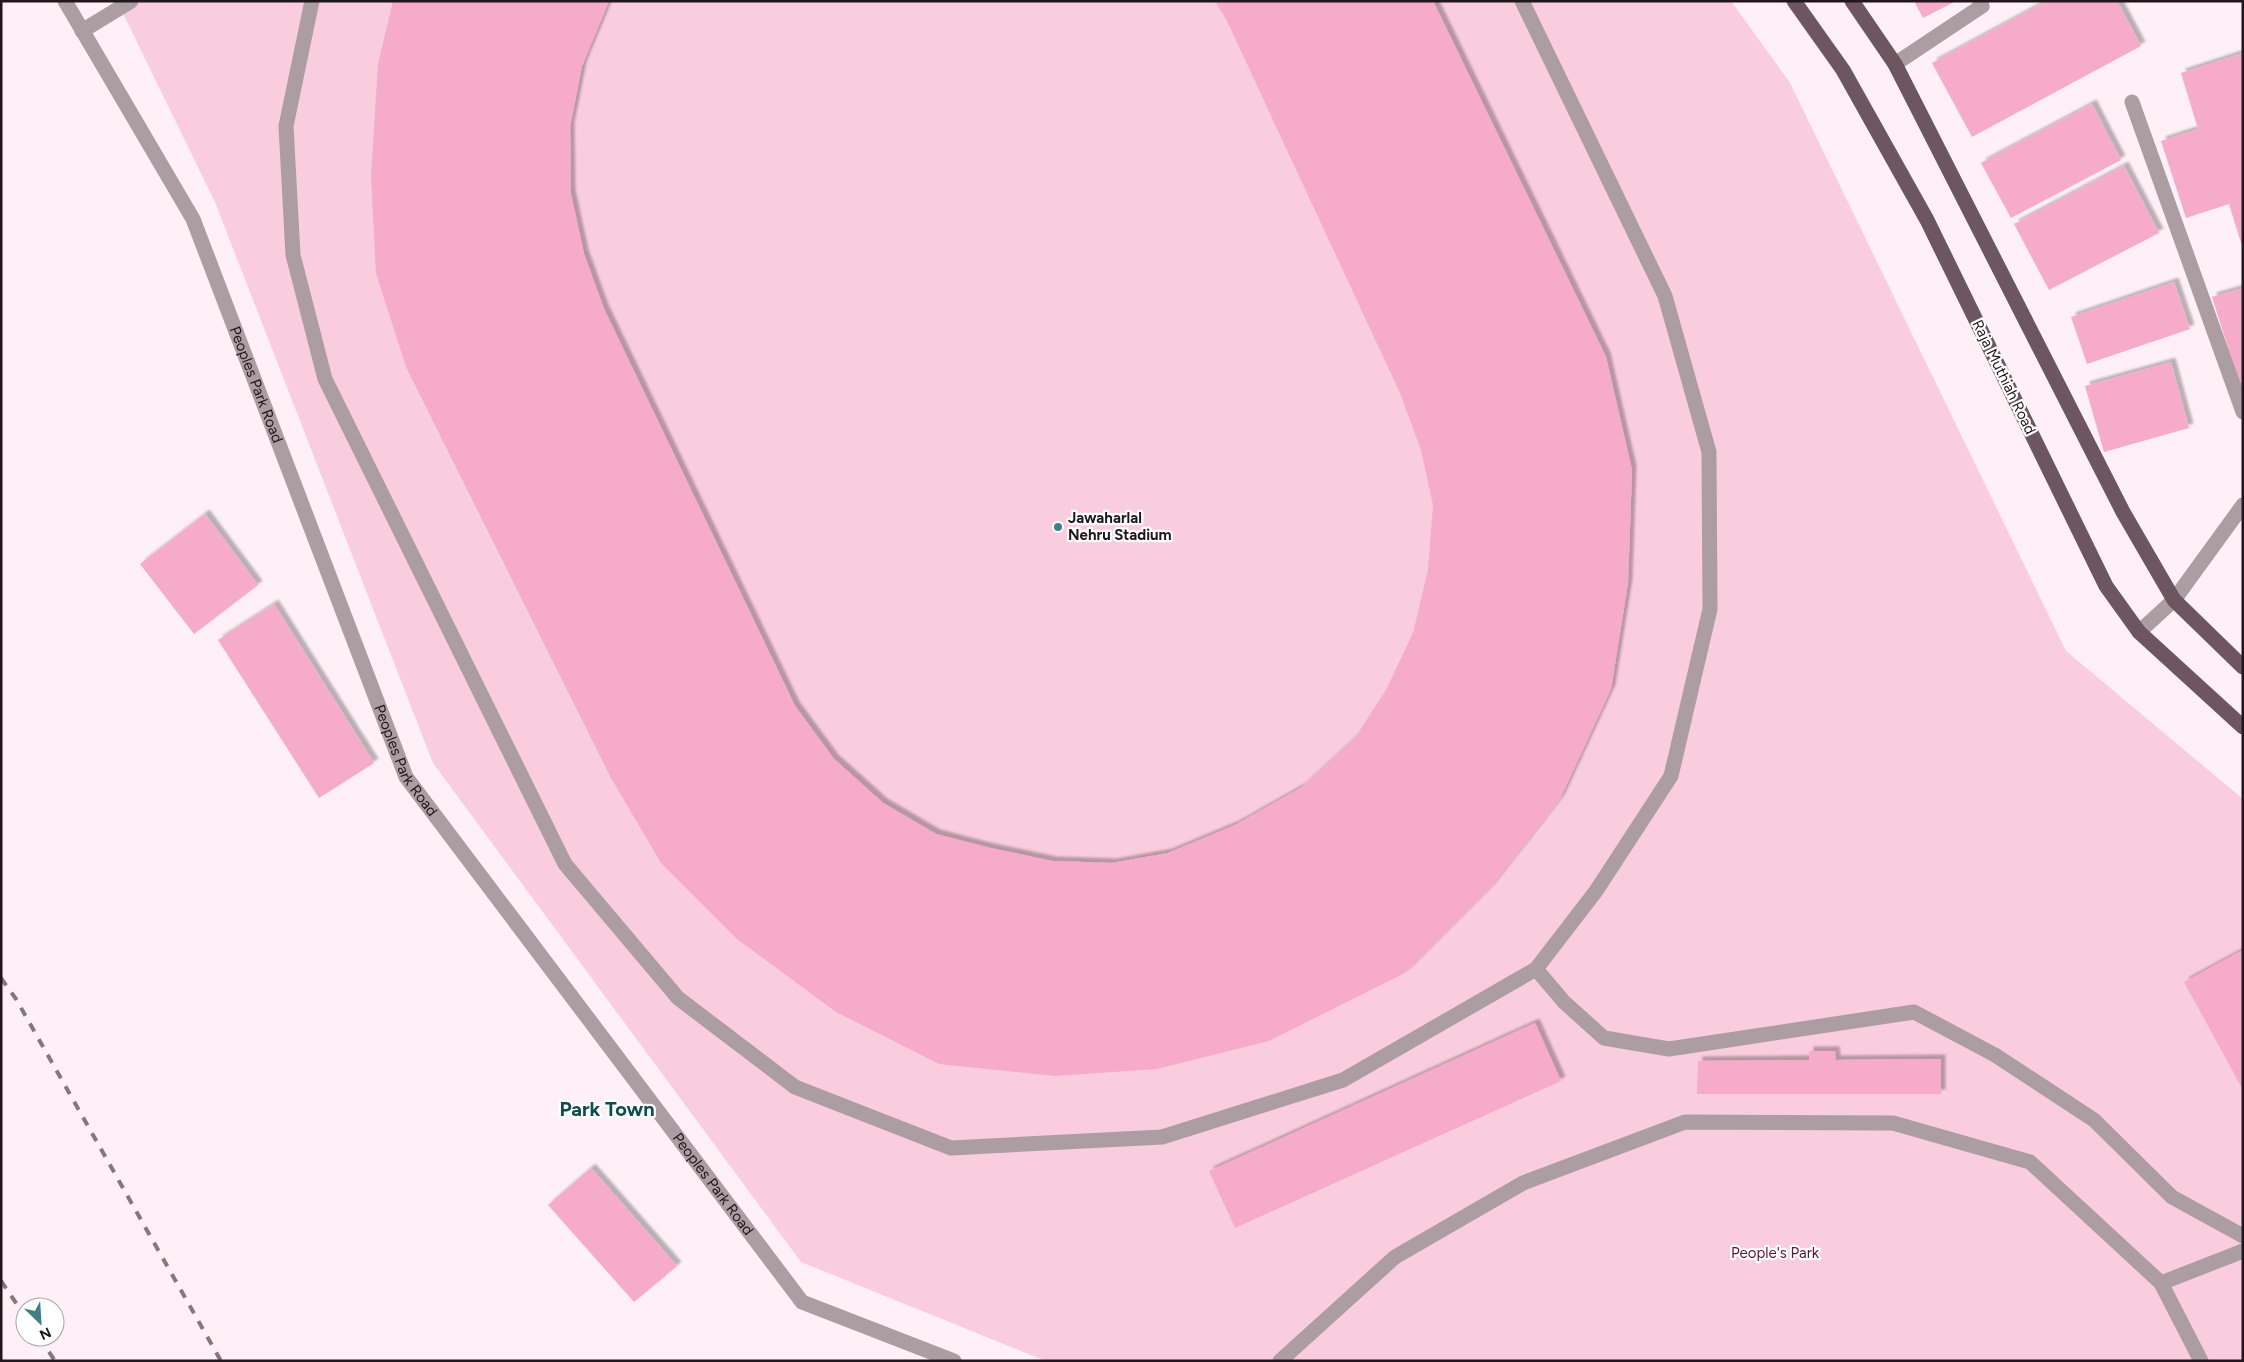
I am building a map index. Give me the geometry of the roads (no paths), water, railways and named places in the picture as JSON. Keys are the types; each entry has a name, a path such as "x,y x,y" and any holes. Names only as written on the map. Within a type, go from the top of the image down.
{"main road":[{"name":"Raja Muthiah Road","path":"1794,1 1843,70 1927,220 2106,586 2139,632 2243,727"},
{"path":"1852,1 1895,64 2123,512 2174,600 2243,667"}],"street":[{"name":"Peoples Park Road","path":"65,1 193,219 406,777 802,1302 954,1361"},
{"path":"82,32 131,1"},
{"path":"312,1 286,126 293,256 325,379 565,864 678,998 795,1087 951,1148 1162,1137 1344,1080 1536,969 1596,891 1671,776 1710,609 1709,452 1665,296 1522,1"},
{"path":"1895,64 1982,6 1980,1"},
{"path":"2132,102 2243,412"},
{"path":"2139,632 2174,600 2243,505"},
{"path":"1536,969 1564,1002 1604,1038 1669,1049 1914,1012 1995,1056 2094,1120 2172,1197 2243,1236"},
{"path":"1280,1361 1394,1257 1524,1183 1686,1122 1893,1123 2030,1162 2161,1283 2201,1361"},
{"path":"2161,1283 2243,1250"}],"railway":[{"path":"1,978 16,999 221,1361"},
{"path":"1,1281 15,1301"},
{"path":"46,1347 55,1361"}],"place":[{"name":"Jawaharlal Nehru Stadium","path":"1058,527"}],"district":[{"name":"Park Town","path":"607,1109"}],"park label":[{"name":"People's Park","path":"1775,1253"}]}
